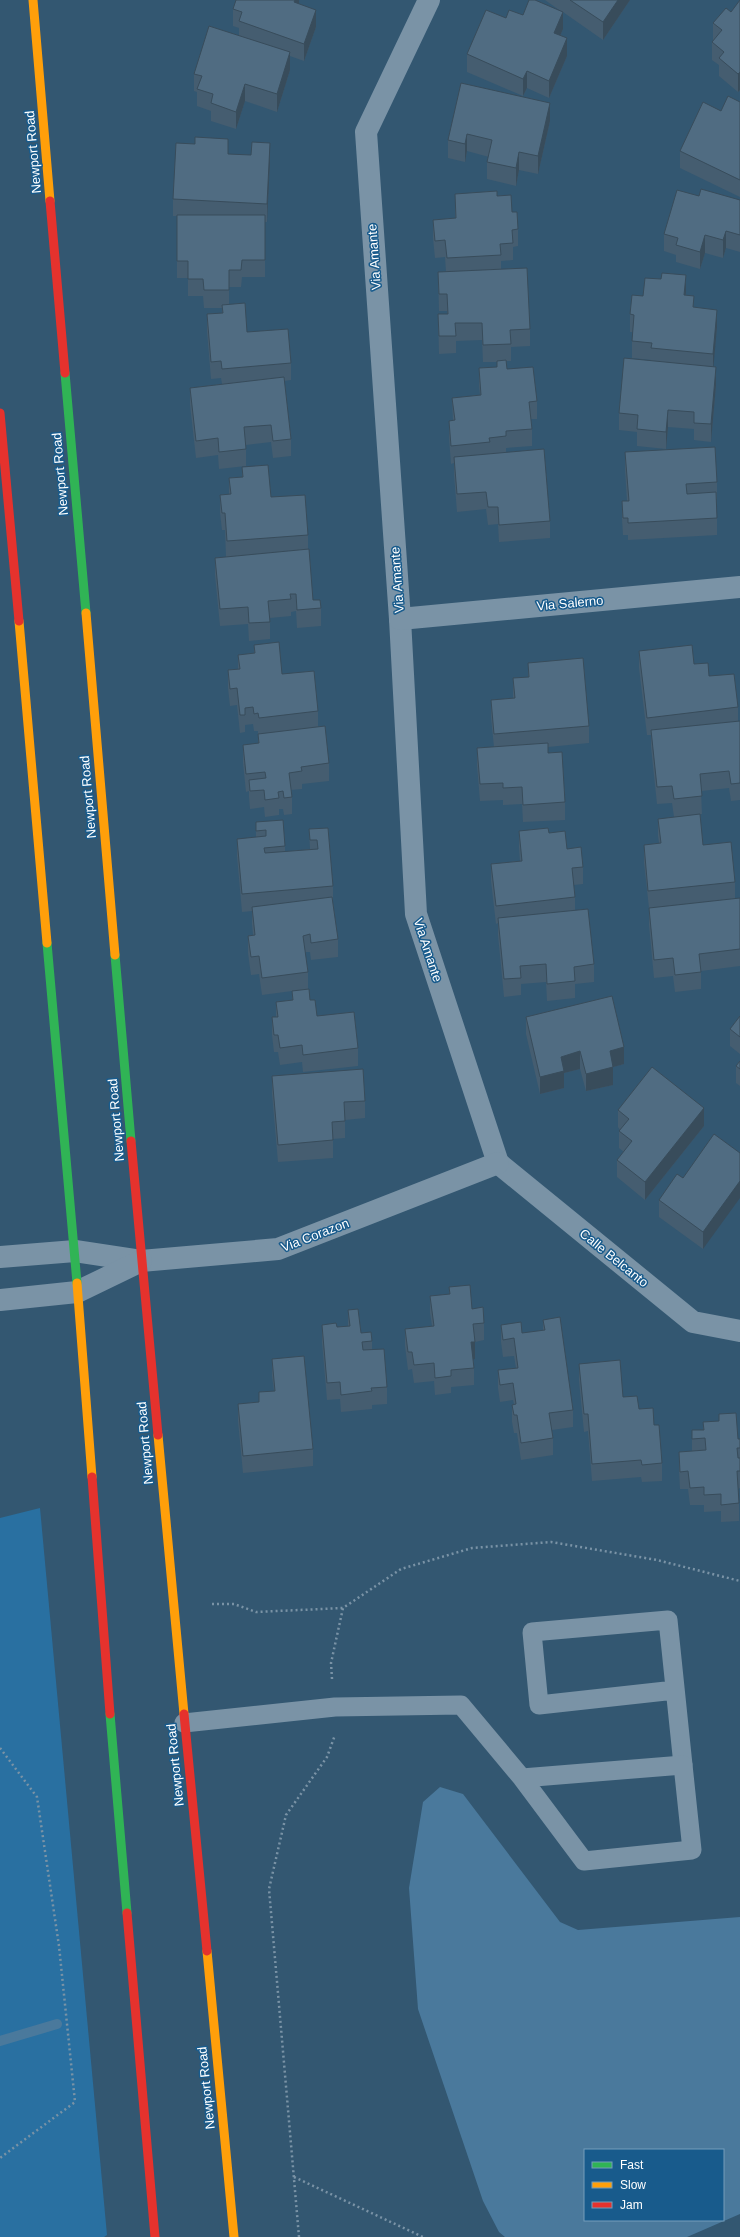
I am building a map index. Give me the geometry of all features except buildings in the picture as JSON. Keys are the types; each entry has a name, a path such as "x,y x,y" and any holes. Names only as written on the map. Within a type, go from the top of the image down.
{"main road":[{"name":"Newport Road","path":"33,0 141,1261 234,2237"},
{"path":"0,413 75,1251 113,1752 155,2237"}],"street":[{"name":"Via Amante","path":"429,0 366,132 400,619 416,914 498,1163"},
{"name":"Via Salerno","path":"400,619 740,587"},
{"name":"Via Corazon","path":"0,1257 75,1251 141,1261 278,1249 498,1163"},
{"name":"Calle Belcanto","path":"498,1163 693,1322 740,1331"},
{"path":"0,1300 77,1292 141,1261"}],"lane":[{"path":"184,1723 334,1707 461,1705 522,1778 584,1861 692,1850 668,1620 532,1632 539,1705 675,1690"},
{"path":"522,1778 682,1765"}],"path":[{"path":"212,1604 234,1604 256,1612 343,1608 401,1569 472,1548 551,1542 657,1560 740,1581"},
{"path":"299,2237 269,1889 286,1815 327,1757 337,1731 331,1664 343,1608"},
{"path":"0,1748 37,1797 59,1946 75,2102 0,2158"},
{"path":"294,2177 423,2237"}],"shaded area":[{"path":"40,1508 107,2235 104,2237 0,2237 0,1518"},
{"path":"440,1787 463,1794 560,1922 578,1930 740,1917 740,2214 724,2221 724,2149 584,2149 584,2221 724,2221 687,2237 505,2237 499,2232 483,2201 418,2009 409,1888 423,1802"}],"waterway":[{"path":"0,2041 57,2024"}],"traffic: fast":[{"path":"65,373 86,613"},
{"path":"47,943 77,1283"},
{"path":"115,955 131,1141"},
{"path":"110,1714 127,1913"}],"traffic: slow":[{"path":"33,0 50,201"},
{"path":"86,613 115,955"},
{"path":"19,621 47,943"},
{"path":"77,1283 92,1477"},
{"path":"158,1435 184,1714"},
{"path":"207,1951 234,2237"}],"traffic: jam":[{"path":"50,201 65,373"},
{"path":"0,413 19,621"},
{"path":"131,1141 158,1435"},
{"path":"92,1477 110,1714"},
{"path":"184,1714 207,1951"},
{"path":"127,1913 155,2237"}]}
